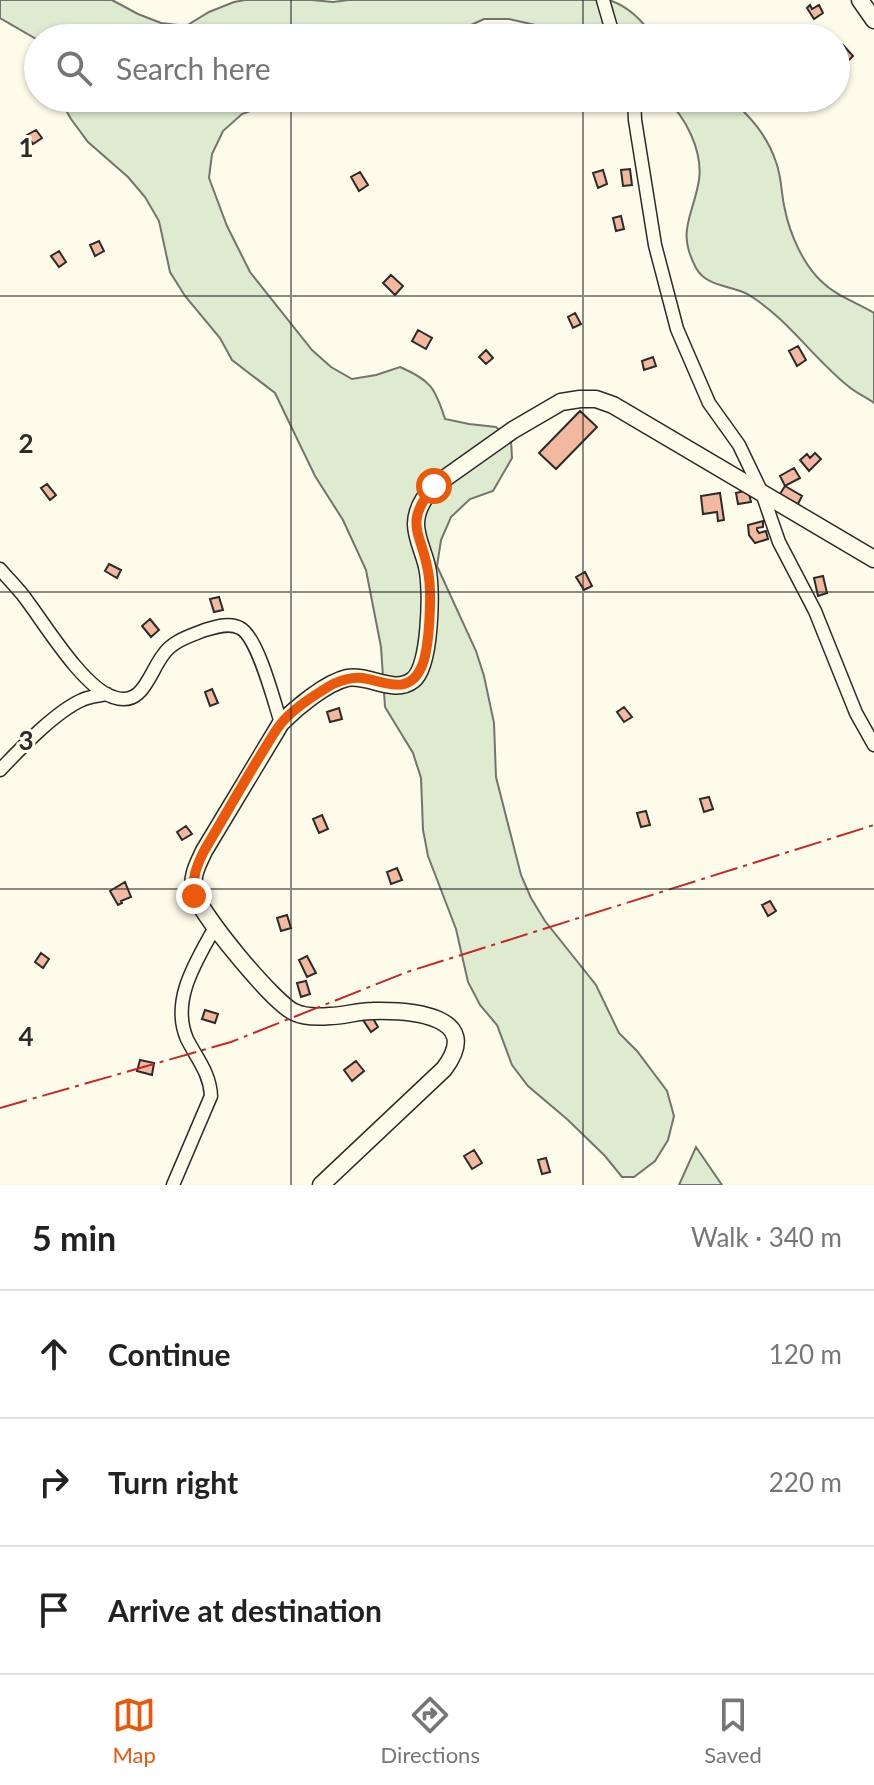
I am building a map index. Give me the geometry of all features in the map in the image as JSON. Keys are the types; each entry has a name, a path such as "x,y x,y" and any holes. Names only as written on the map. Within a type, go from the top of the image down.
{"main road":[{"path":"860,0 874,20"},
{"path":"321,1185 444,1069 455,1050 454,1031 435,1018 407,1012 371,1011 314,1016 295,1012 276,998 215,927 194,896 192,883 195,869 281,723 317,694 348,678 403,684 413,680 424,664 428,639 428,570 416,529 417,514 434,486 513,430 561,402 596,399 613,405 874,559"}],"street":[{"path":"603,0 609,24"},
{"path":"635,112 655,245 677,329 709,403 739,445 762,493 779,542 815,611 856,713 874,745"},
{"path":"0,569 27,599 57,644 98,690 113,698 129,699 141,692 163,653 179,640 211,628 231,625 240,628 257,650 281,723"},
{"path":"0,770 61,713 84,699 107,694"},
{"path":"173,1185 211,1096 210,1083 186,1036 181,1008 191,971 215,927"}],"green space":[{"path":"0,0 112,0 138,14 169,24 24,24 24,32 0,18"},
{"path":"245,0 609,0 623,6 643,24 531,24 509,19 484,19 473,24 189,24 209,12"},
{"path":"67,112 248,112 223,131 212,154 209,178 227,226 250,272 312,350 331,367 352,379 400,367 430,386 445,419 496,427 511,440 512,458 493,491 470,499 451,517 441,540 437,566 476,651 484,676 494,723 496,777 521,875 531,898 545,921 596,985 619,1033 667,1091 674,1116 668,1140 655,1161 634,1177 622,1177 568,1120 528,1086 512,1065 497,1025 480,1005 468,982 456,929 428,856 423,830 421,778 413,753 385,707 381,647 366,570 343,520 315,476 275,393 232,360 220,338 185,296 170,272 159,221 145,197 128,177 88,142"},
{"path":"677,112 744,112 763,135 776,162 787,219 803,257 827,286 874,313 874,403 835,375 763,305 743,292 707,279 696,268 690,255 687,233 700,169 691,135"},
{"path":"696,1147 722,1185 679,1185"}],"building":[{"path":"810,5 812,9 819,5 823,13 814,19 807,8"},
{"path":"36,130 42,138 33,144 27,135"},
{"path":"630,169 632,185 623,186 621,170"},
{"path":"603,170 607,184 598,188 593,173"},
{"path":"360,172 368,185 359,191 351,177"},
{"path":"621,216 624,229 616,231 613,218"},
{"path":"99,241 104,251 95,256 90,245"},
{"path":"59,251 66,262 59,267 51,256"},
{"path":"391,275 403,286 395,295 383,283"},
{"path":"575,313 581,324 573,328 568,317"},
{"path":"418,330 432,338 426,349 412,341"},
{"path":"798,346 806,360 797,366 789,351"},
{"path":"486,350 493,358 486,364 479,357"},
{"path":"653,357 656,366 644,370 642,361"},
{"path":"580,411 597,427 556,469 539,453"},
{"path":"815,453 821,459 809,471 800,460 807,454 810,458"},
{"path":"794,468 800,478 785,486 780,476"},
{"path":"47,484 56,495 50,500 41,488"},
{"path":"785,486 802,496 798,504 780,494"},
{"path":"748,490 751,502 738,504 736,493"},
{"path":"720,493 724,520 718,521 717,512 703,514 701,496"},
{"path":"763,521 763,527 757,530 759,533 766,531 768,539 755,543 749,535 748,525"},
{"path":"109,564 121,570 117,578 105,571"},
{"path":"585,572 592,586 584,590 576,577"},
{"path":"823,576 827,593 818,596 814,578"},
{"path":"219,597 223,610 214,612 210,599"},
{"path":"150,619 159,630 151,637 142,626"},
{"path":"212,689 218,703 210,706 205,692"},
{"path":"624,707 632,717 624,722 617,712"},
{"path":"339,708 342,719 330,722 327,712"},
{"path":"709,797 713,809 704,812 700,799"},
{"path":"646,811 650,825 641,827 637,813"},
{"path":"322,815 328,829 319,833 313,819"},
{"path":"186,826 192,834 182,840 177,832"},
{"path":"397,868 402,880 391,884 387,872"},
{"path":"125,882 131,897 118,905 110,891"},
{"path":"770,901 776,911 768,916 762,905"},
{"path":"287,915 291,928 281,931 277,918"},
{"path":"41,953 49,959 43,968 35,962"},
{"path":"307,956 316,973 307,977 299,960"},
{"path":"306,981 310,994 301,997 297,983"},
{"path":"205,1010 218,1014 215,1023 202,1019"},
{"path":"371,1015 378,1027 371,1032 363,1020"},
{"path":"140,1060 154,1063 152,1075 137,1071"},
{"path":"356,1061 364,1071 352,1081 344,1070"},
{"path":"474,1150 482,1163 472,1169 464,1156"},
{"path":"546,1158 550,1172 542,1174 538,1160"}],"power":[{"path":"0,1108 231,1042 407,972 874,825"}],"route":[{"path":"194,896 192,883 195,869 204,851 281,723 317,694 348,678 403,684 413,680 424,664 428,639 429,583 416,529 417,514 434,486"}]}
